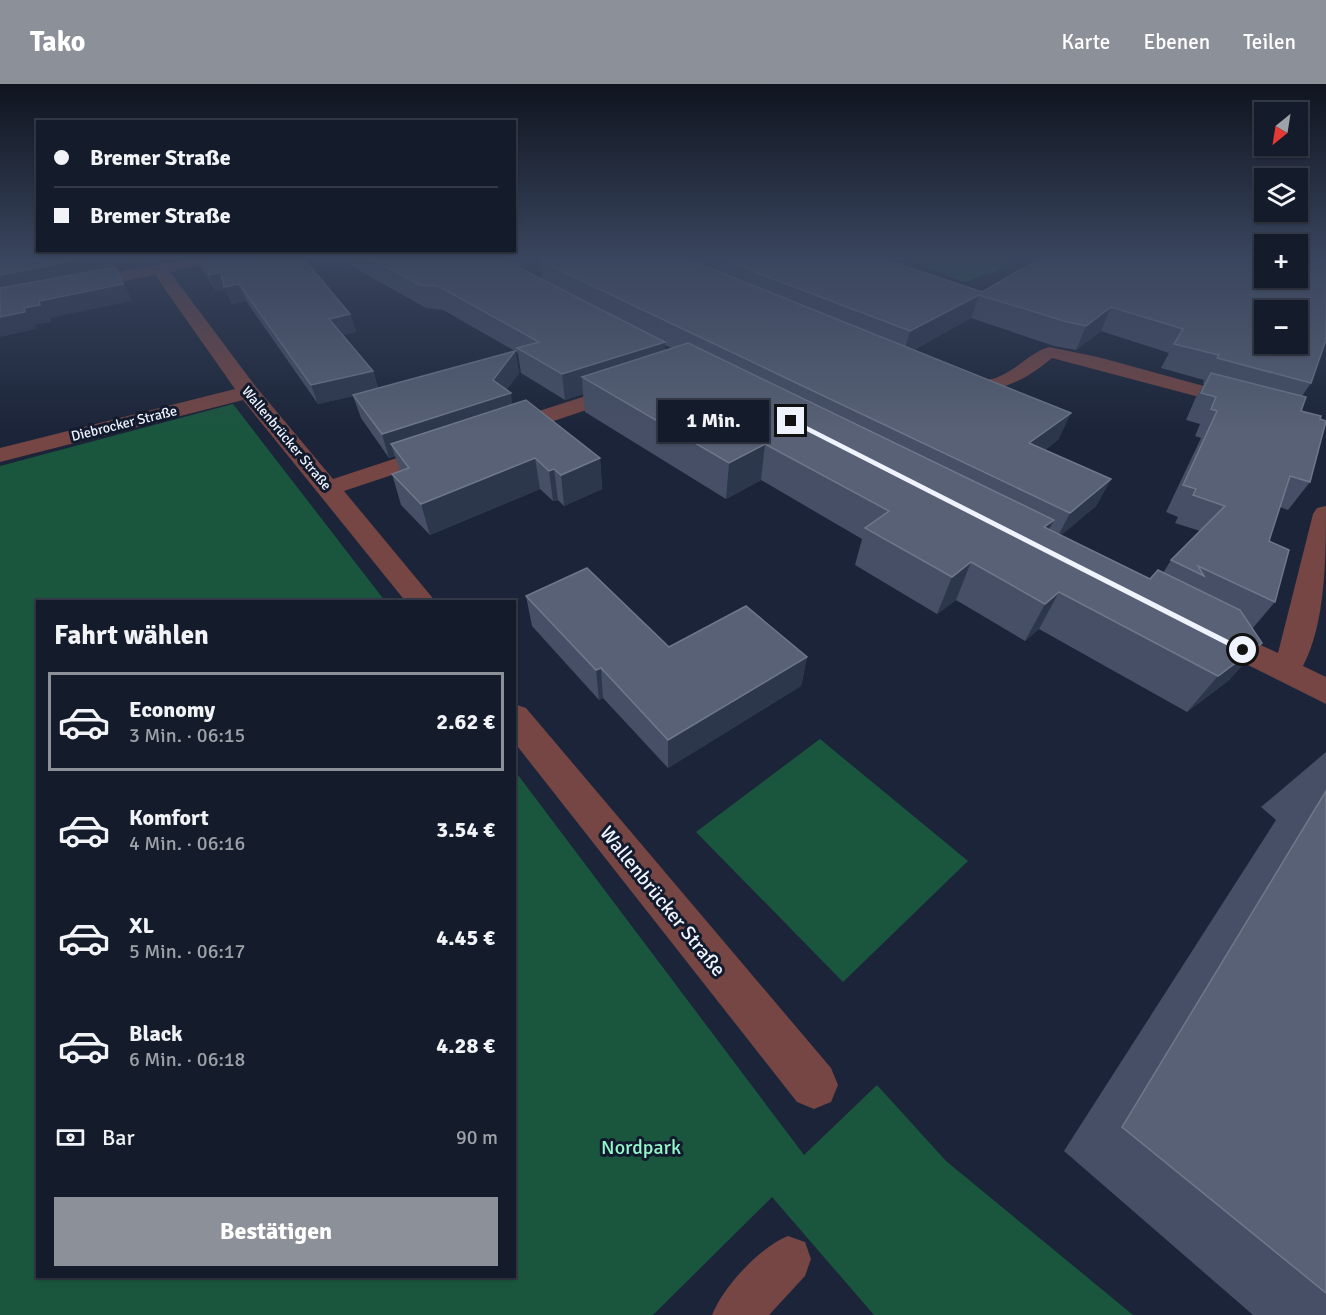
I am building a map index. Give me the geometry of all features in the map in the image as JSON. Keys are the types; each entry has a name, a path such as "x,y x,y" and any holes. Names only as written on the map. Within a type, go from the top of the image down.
{"street":[{"name":"Wallenbrücker Straße","path":"192,316 248,392 330,488 420,600"},
{"path":"488,435 643,383"},
{"name":"Diebrocker Straße","path":"0,455 248,392"},
{"path":"330,488 466,443"},
{"path":"1284,670 1295,652 1326,514"},
{"path":"1192,624 1326,692"},
{"name":"Wallenbrücker Straße","path":"516,719 814,1085"}],"lane":[{"path":"941,378 977,388 999,383 1035,364 1049,352 1092,361 1259,408"},
{"path":"736,1315 788,1259"}],"green space":[{"name":"Nordpark","path":"233,404 384,600 36,600 36,1278 516,1278 516,772 804,1155 877,1085 946,1161 1133,1315 874,1315 772,1197 653,1315 0,1315 0,466"},
{"path":"820,739 968,861 843,982 696,832"}],"building":[{"path":"262,316 340,316 329,319 373,371 311,385"},
{"path":"493,316 615,316 665,342 562,374 517,348 539,342"},
{"path":"657,316 830,316 1071,413 1029,443 1111,479 1070,513"},
{"path":"872,316 938,316 910,331"},
{"path":"1049,316 1099,316 1086,326 1064,321"},
{"path":"1142,316 1254,316 1254,354 1308,354 1308,316 1326,316 1326,340 1311,383 1174,344 1183,329"},
{"path":"688,343 1054,520 1044,527 1150,579 1158,570 1240,610 1262,643 1218,676 1059,592 1045,604 971,562 952,577 865,528 889,511 765,444 729,463 582,377"},
{"path":"515,351 493,380 511,393 382,434 353,395"},
{"path":"1211,373 1306,397 1301,411 1321,416 1320,419 1326,421 1310,482 1290,476 1269,541 1289,550 1275,602 1198,566 1204,576 1171,560 1225,506 1193,495 1196,489 1183,485 1217,411 1211,409 1216,397 1201,393"},
{"path":"526,400 600,458 561,475 554,469 549,471 535,458 421,504 392,474 409,468 391,444"},
{"path":"587,568 669,647 746,606 807,657 668,740 601,668 596,670 526,596"},
{"path":"1326,791 1326,1293 1122,1127"}],"route":[{"path":"791,421 1243,650"}]}
